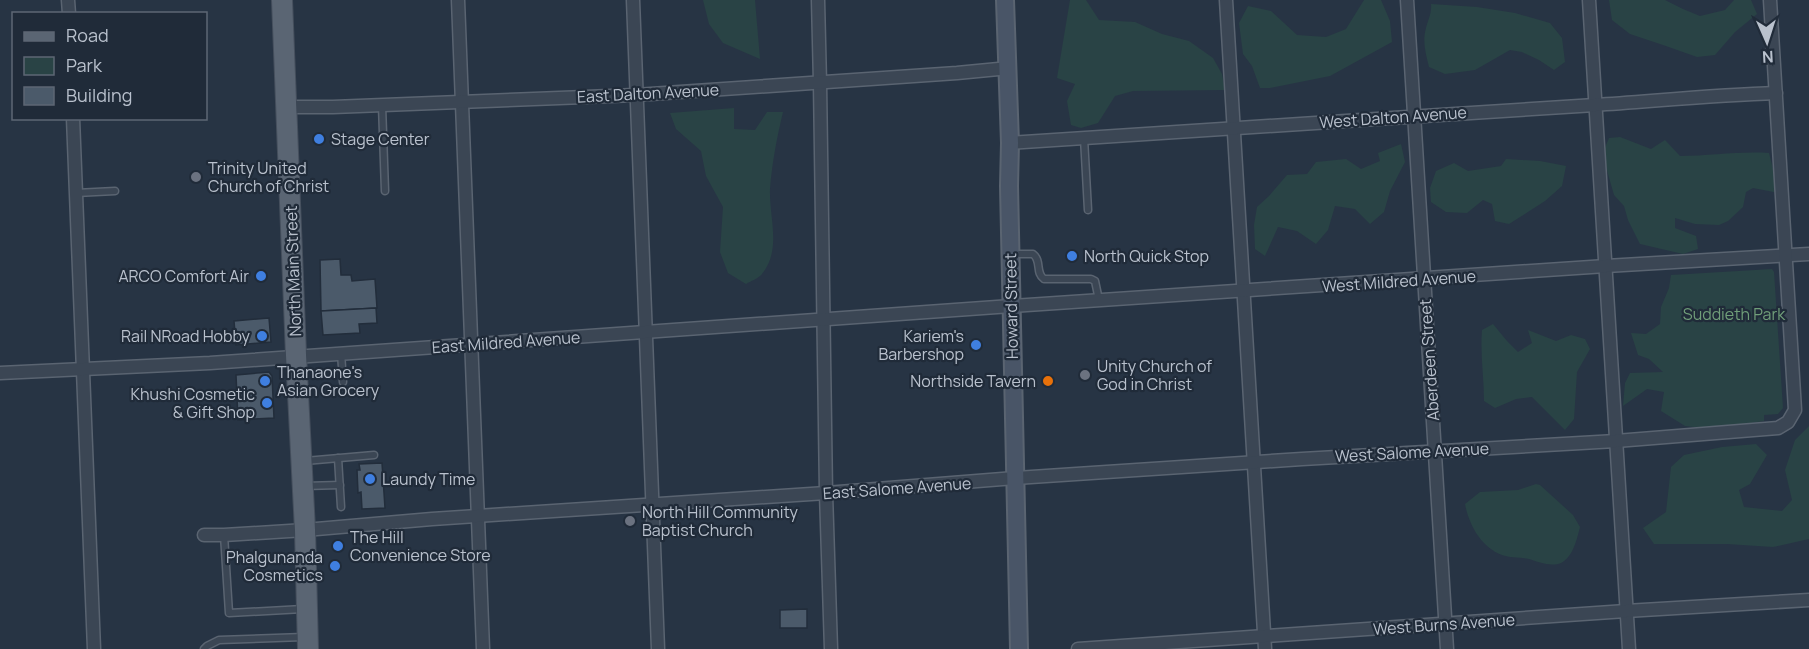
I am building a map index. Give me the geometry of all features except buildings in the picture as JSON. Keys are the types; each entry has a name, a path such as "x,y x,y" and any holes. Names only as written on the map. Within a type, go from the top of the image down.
{"main road":[{"name":"North Main Street","path":"282,0 308,643"},
{"name":"Howard Street","path":"1005,0 1009,68 1010,254 1019,649"}],"street":[{"path":"458,0 483,649"},
{"path":"633,0 658,649"},
{"path":"818,0 826,493 831,649"},
{"path":"1226,0 1265,643"},
{"name":"Aberdeen Street","path":"1407,0 1447,649"},
{"path":"1589,0 1629,649"},
{"path":"1770,0 1786,257"},
{"name":"East Dalton Avenue","path":"286,107 636,95 1009,68"},
{"name":"West Dalton Avenue","path":"1010,143 1733,94 1776,93"},
{"path":"73,120 94,649"},
{"name":"West Mildred Avenue","path":"1011,306 1809,254"},
{"name":"West Salome Avenue","path":"1015,478 1616,441 1778,428 1788,422 1794,414 1795,405 1786,257"},
{"name":"East Mildred Avenue","path":"0,373 210,363 1011,306"},
{"name":"East Salome Avenue","path":"204,535 305,530 1015,478"},
{"name":"West Burns Avenue","path":"1078,649 1265,643 1445,624 1809,600"}],"lane":[{"path":"382,105 385,191"},
{"path":"1084,138 1088,210"},
{"path":"76,193 115,191"},
{"path":"1010,254 1033,254 1038,260 1039,274 1044,279 1091,279 1095,281 1099,301"},
{"path":"341,353 343,382"},
{"path":"301,462 374,455"},
{"path":"338,458 341,507"},
{"path":"303,486 339,484"},
{"path":"225,535 229,613 307,608"},
{"path":"204,649 219,640 308,643"}],"green space":[{"path":"703,0 755,0 760,59 723,43 709,24"},
{"path":"1070,0 1086,0 1099,20 1135,22 1162,34 1189,41 1213,58 1222,74 1225,90 1133,91 1115,96 1098,123 1081,128 1071,125 1067,101 1075,84 1057,78"},
{"path":"1364,0 1381,0 1390,21 1392,42 1330,76 1260,88 1252,66 1243,54 1239,23 1248,6 1271,11 1297,35 1326,37 1346,29"},
{"path":"1609,0 1665,0 1700,16 1725,10 1734,0 1751,0 1757,14 1735,32 1715,55 1697,57 1630,34 1612,20"},
{"path":"1431,4 1477,7 1515,13 1550,23 1562,38 1565,62 1554,70 1522,52 1510,50 1475,70 1445,74 1429,67 1424,43"},
{"path":"734,108 734,129 755,130 767,112 783,112 770,189 772,254 762,274 746,284 728,273 720,252 723,207 706,176 701,151 676,129 670,113"},
{"path":"1620,137 1651,149 1665,140 1680,156 1769,153 1779,193 1753,188 1746,192 1743,207 1728,221 1719,225 1695,224 1675,218 1675,228 1696,236 1698,249 1683,254 1640,244 1624,206 1614,195 1606,167 1604,150 1609,138"},
{"path":"1401,144 1405,162 1390,191 1384,212 1370,224 1355,209 1335,206 1328,230 1316,244 1297,231 1278,227 1265,256 1255,249 1254,225 1257,207 1287,175 1307,174 1316,162 1346,159 1361,169 1380,161 1378,153"},
{"path":"1506,159 1540,161 1566,166 1562,186 1545,201 1509,224 1495,221 1492,204 1483,200 1467,213 1446,212 1431,202 1430,188 1436,171 1454,163 1468,171 1501,166"},
{"name":"Suddieth Park","path":"1772,269 1783,408 1778,414 1764,415 1764,421 1712,429 1685,426 1661,411 1664,392 1647,389 1623,406 1625,383 1630,373 1663,372 1649,359 1638,355 1631,333 1646,334 1660,324 1661,307 1669,288 1671,275"},
{"path":"1493,324 1518,352 1532,343 1528,330 1556,341 1571,335 1585,339 1590,349 1577,372 1574,419 1565,430 1532,397 1516,399 1495,408 1484,401 1482,330"},
{"path":"1809,426 1809,539 1773,547 1727,544 1654,544 1643,528 1666,512 1671,467 1684,455 1722,447 1756,444 1767,455 1750,484 1739,490 1744,507 1782,511 1792,500 1785,470 1795,440"},
{"path":"1536,484 1540,485 1573,515 1580,527 1571,552 1561,563 1545,564 1505,556 1495,551 1482,541 1467,512 1465,504 1480,492 1518,490"}],"place":[{"name":"Stage Center","path":"319,139"},
{"name":"Trinity United Church of Christ","path":"196,177"},
{"name":"North Quick Stop","path":"1072,256"},
{"name":"ARCO Comfort Air","path":"261,276"},
{"name":"Rail NRoad Hobby","path":"262,336"},
{"name":"Kariem's Barbershop","path":"976,345"},
{"name":"Unity Church of God in Christ","path":"1085,375"},
{"name":"Thanaone's Asian Grocery","path":"265,381"},
{"name":"Northside Tavern","path":"1048,381"},
{"name":"Khushi Cosmetic & Gift Shop","path":"267,403"},
{"name":"Laundy Time","path":"370,479"},
{"name":"North Hill Community Baptist Church","path":"630,521"},
{"name":"The Hill Convenience Store","path":"338,546"},
{"name":"Phalgunanda Cosmetics","path":"335,566"}]}
